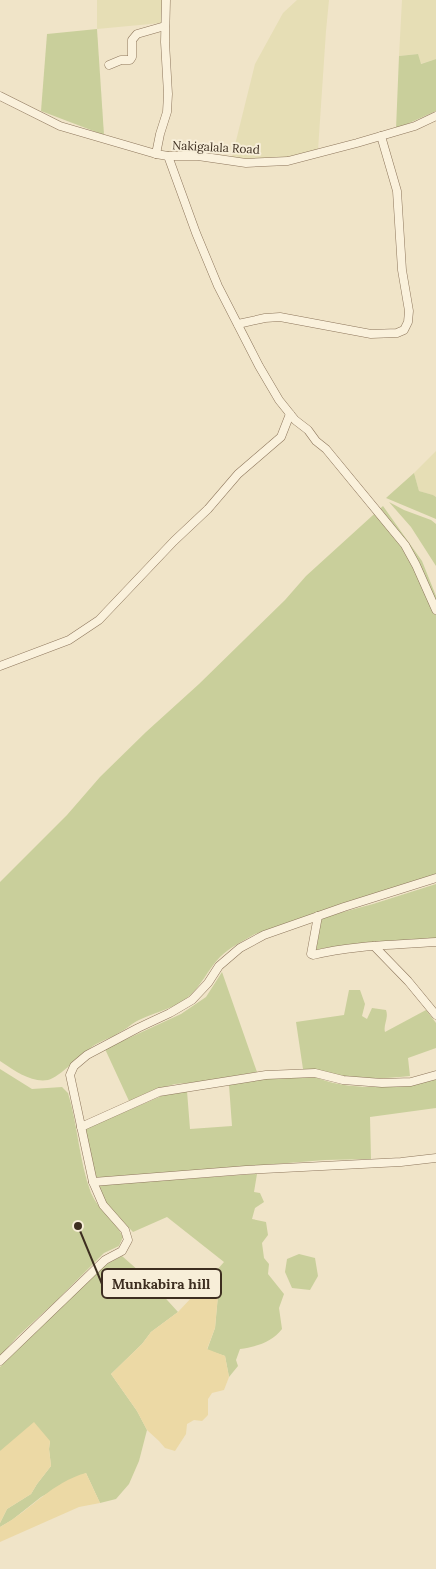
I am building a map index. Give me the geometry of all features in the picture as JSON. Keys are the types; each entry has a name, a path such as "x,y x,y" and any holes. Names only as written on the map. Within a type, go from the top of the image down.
{"street":[{"path":"156,154 166,112 168,94 165,26 166,0"},
{"path":"109,65 121,60 130,60 132,57 132,40 137,34 165,26"},
{"name":"Nakigalala Road","path":"0,96 60,126 156,154 198,156 246,163 288,161 323,153 415,126 436,116"},
{"path":"238,324 280,317 371,334 397,333 404,330 408,322 409,311 402,270 396,191 381,136"},
{"path":"168,156 206,259 264,376 290,414 326,449 400,538 416,565 436,610"},
{"path":"0,666 69,640 99,620 174,541 208,509 238,474 281,437 290,414"},
{"path":"0,1361 105,1260 122,1251 128,1240 126,1230 104,1205 93,1182 70,1075 74,1066 87,1055 192,1000 208,983 219,966 240,948 264,935 436,878"},
{"path":"318,916 312,946 311,954 313,955 374,946 436,942"},
{"path":"374,946 408,981 436,1015"},
{"path":"81,1127 159,1092 266,1075 315,1072 343,1080 382,1082 412,1082 436,1075"},
{"path":"93,1182 246,1170 401,1162 436,1158"}],"shaded area":[{"path":"97,0 163,0 161,23 97,29"},
{"path":"297,0 329,0 318,150 256,164 231,161 255,64 283,13"},
{"path":"402,0 436,0 436,59 420,64 417,54 399,56"},
{"path":"436,451 436,497 419,491 414,473"}],"green space":[{"path":"97,29 104,135 41,111 47,34"},
{"path":"418,54 421,64 436,59 436,111 396,129 399,56"},
{"path":"414,473 419,491 436,497 436,519 386,498"},
{"path":"389,502 431,520 436,524 436,566 411,527"},
{"path":"383,506 422,561 436,596 436,874 255,934 232,947 220,957 187,998 176,1005 136,1021 117,1034 96,1044 53,1078 36,1080 18,1073 0,1061 0,882 67,815 100,777 199,684 285,600 306,576"},
{"path":"436,884 436,938 378,942 323,948 316,951 321,918"},
{"path":"222,972 257,1072 200,1082 175,1084 153,1090 129,1101 105,1049 181,1014 206,997"},
{"path":"349,990 360,990 365,1004 362,1016 367,1019 372,1008 386,1010 385,1032 426,1010 436,1023 436,1048 408,1058 410,1076 352,1078 303,1069 296,1022 344,1015"},
{"path":"0,1069 32,1089 62,1087 68,1093 91,1193 123,1237 119,1246 104,1253 18,1336 0,1356"},
{"path":"312,1076 326,1081 363,1087 412,1084 436,1078 436,1108 370,1117 371,1159 325,1160 95,1179 85,1129 164,1095 187,1091 190,1129 232,1126 229,1085 270,1077"},
{"path":"257,1174 254,1192 260,1193 264,1202 255,1208 252,1219 266,1222 268,1235 262,1243 264,1258 269,1264 268,1274 284,1294 279,1308 282,1329 278,1334 263,1343 240,1349 236,1360 238,1366 229,1377 225,1356 207,1350 215,1328 218,1295 209,1279 224,1262 167,1217 133,1232 108,1206 97,1185"},
{"path":"299,1254 315,1258 318,1276 310,1290 292,1288 285,1272 287,1259"},
{"path":"122,1256 148,1279 178,1312 151,1332 142,1344 111,1374 137,1411 147,1430 139,1461 129,1484 116,1499 100,1503 86,1473 41,1497 0,1527 7,1509 31,1494 51,1466 50,1441 0,1451 0,1367 103,1266"}],"sand":[{"path":"209,1279 218,1295 215,1328 207,1349 225,1356 229,1377 224,1390 212,1393 208,1399 208,1415 202,1421 194,1420 187,1424 186,1434 175,1451 165,1448 147,1430 137,1411 111,1374 142,1344 151,1332 178,1312"},
{"path":"34,1422 50,1441 51,1466 31,1494 7,1509 0,1523 0,1451"},
{"path":"86,1473 100,1503 79,1507 0,1542 0,1527 62,1483"}],"place":[{"name":"Munkabira hill","path":"78,1226"}]}
